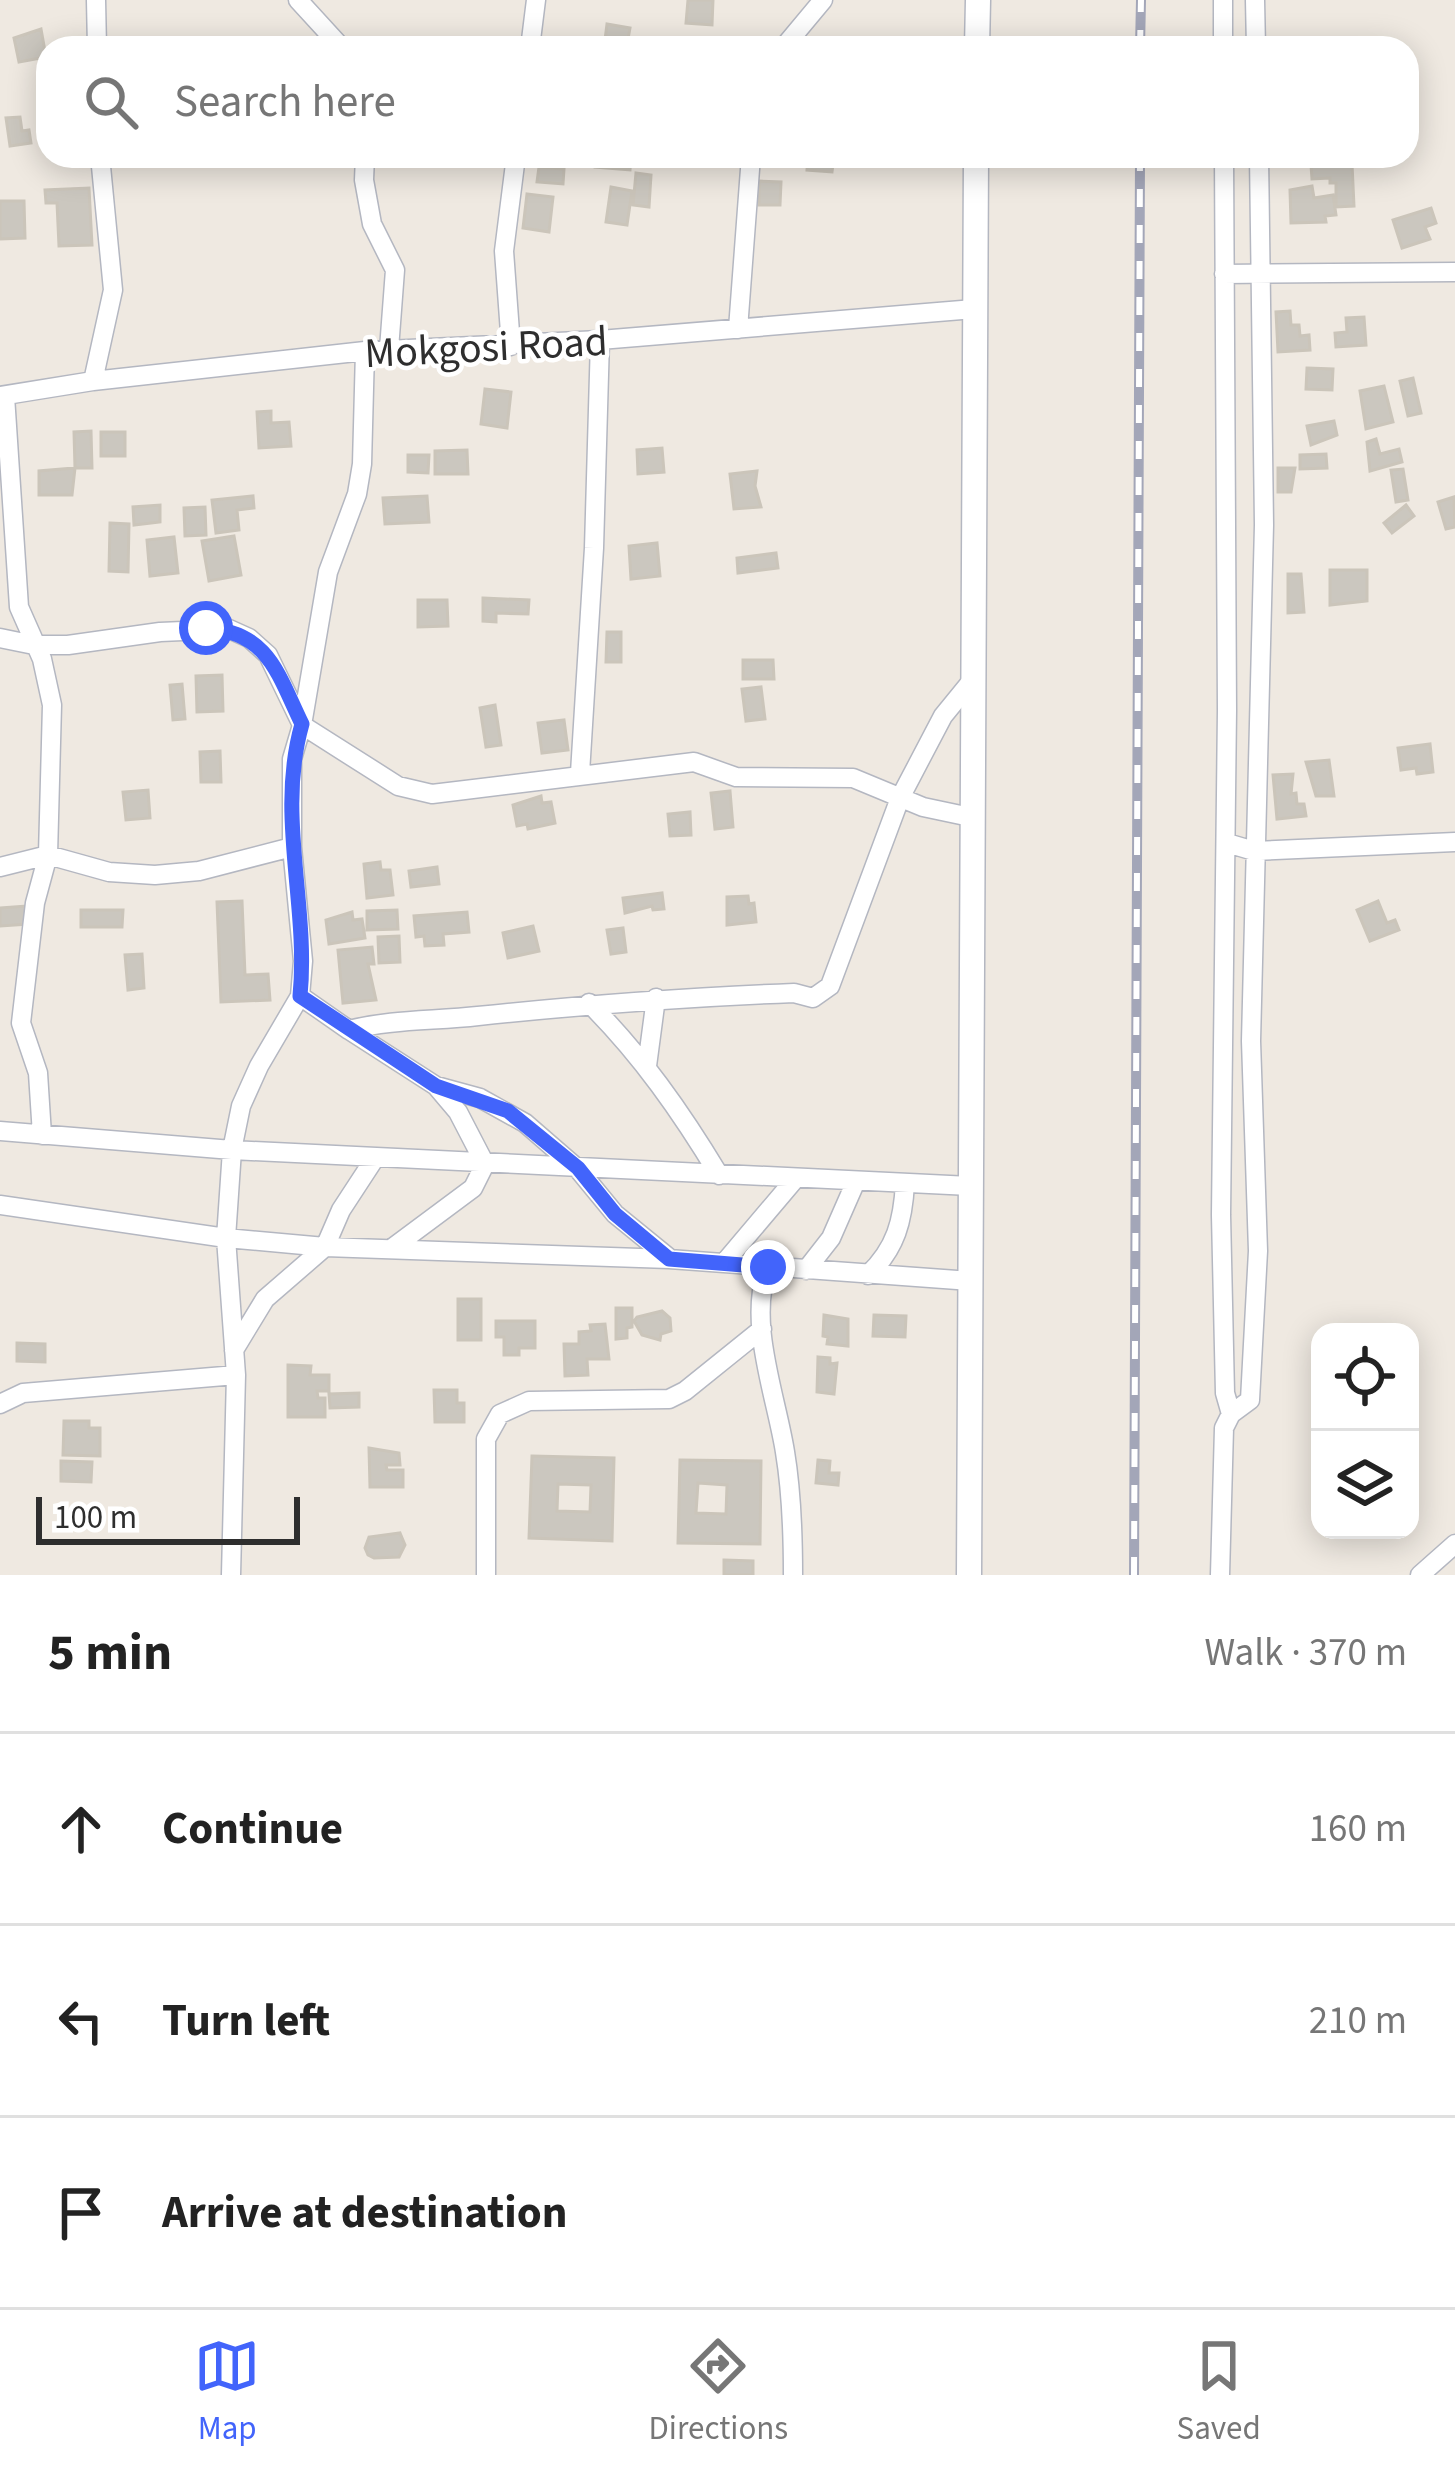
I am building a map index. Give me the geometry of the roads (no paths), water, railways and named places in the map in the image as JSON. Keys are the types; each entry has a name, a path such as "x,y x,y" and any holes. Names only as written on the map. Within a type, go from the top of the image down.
{"street":[{"path":"96,0 97,36"},
{"path":"298,0 331,36"},
{"path":"532,36 536,0"},
{"path":"794,36 823,0"},
{"path":"977,36 978,0"},
{"path":"1223,0 1223,36"},
{"path":"1256,0 1256,36"},
{"path":"93,381 113,290 101,168"},
{"path":"364,168 371,224 395,270 389,350"},
{"path":"511,346 504,251 514,168"},
{"path":"738,329 750,168"},
{"path":"969,1575 976,168"},
{"path":"1224,168 1226,842 1221,1215 1225,1393 1231,1414"},
{"path":"1220,1575 1224,1428 1231,1414 1250,1400 1255,1359 1258,1251 1251,1041 1264,525 1259,168"},
{"path":"1224,274 1455,272"},
{"name":"Mokgosi Road","path":"3,396 93,381 365,351 600,340 974,309"},
{"path":"580,773 594,548 600,340"},
{"path":"230,1575 236,1376 226,1238 232,1150 241,1106 300,996 304,961 292,847 292,759 328,572 357,494 365,351"},
{"path":"3,396 19,607 50,681 52,705 48,855 35,903 21,1023 38,1073 42,1135"},
{"path":"0,638 68,645 229,629 249,638 268,655 302,724 398,786 432,794 694,762 736,777 853,778 900,798 975,818"},
{"path":"349,1030 388,1020 452,1019 656,998 794,993 813,998 830,986 900,798 943,716 974,678"},
{"path":"1226,842 1254,851 1455,842"},
{"path":"0,867 48,855 109,872 155,875 199,871 292,847"},
{"path":"300,996 436,1086 508,1111 578,1168 615,1214 669,1259"},
{"path":"647,1066 656,998"},
{"path":"589,1003 647,1066 719,1175"},
{"path":"436,1086 458,1112 485,1164"},
{"path":"0,1131 232,1150 970,1186"},
{"path":"234,1350 266,1299 325,1246 341,1210 375,1158"},
{"path":"391,1249 473,1187 485,1164"},
{"path":"724,1263 796,1178"},
{"path":"806,1270 837,1227 856,1181"},
{"path":"868,1275 896,1240 905,1183"},
{"path":"0,1205 226,1238 325,1246 669,1259 971,1281"},
{"path":"768,1267 760,1288 762,1329 793,1508 793,1575"},
{"path":"485,1575 486,1439 500,1414 529,1401 669,1399 686,1391 762,1329"},
{"path":"0,1404 23,1393 236,1376"},
{"path":"1420,1575 1455,1544"}],"railway":[{"path":"1140,36 1141,0"},
{"path":"1134,1575 1140,168"}]}
